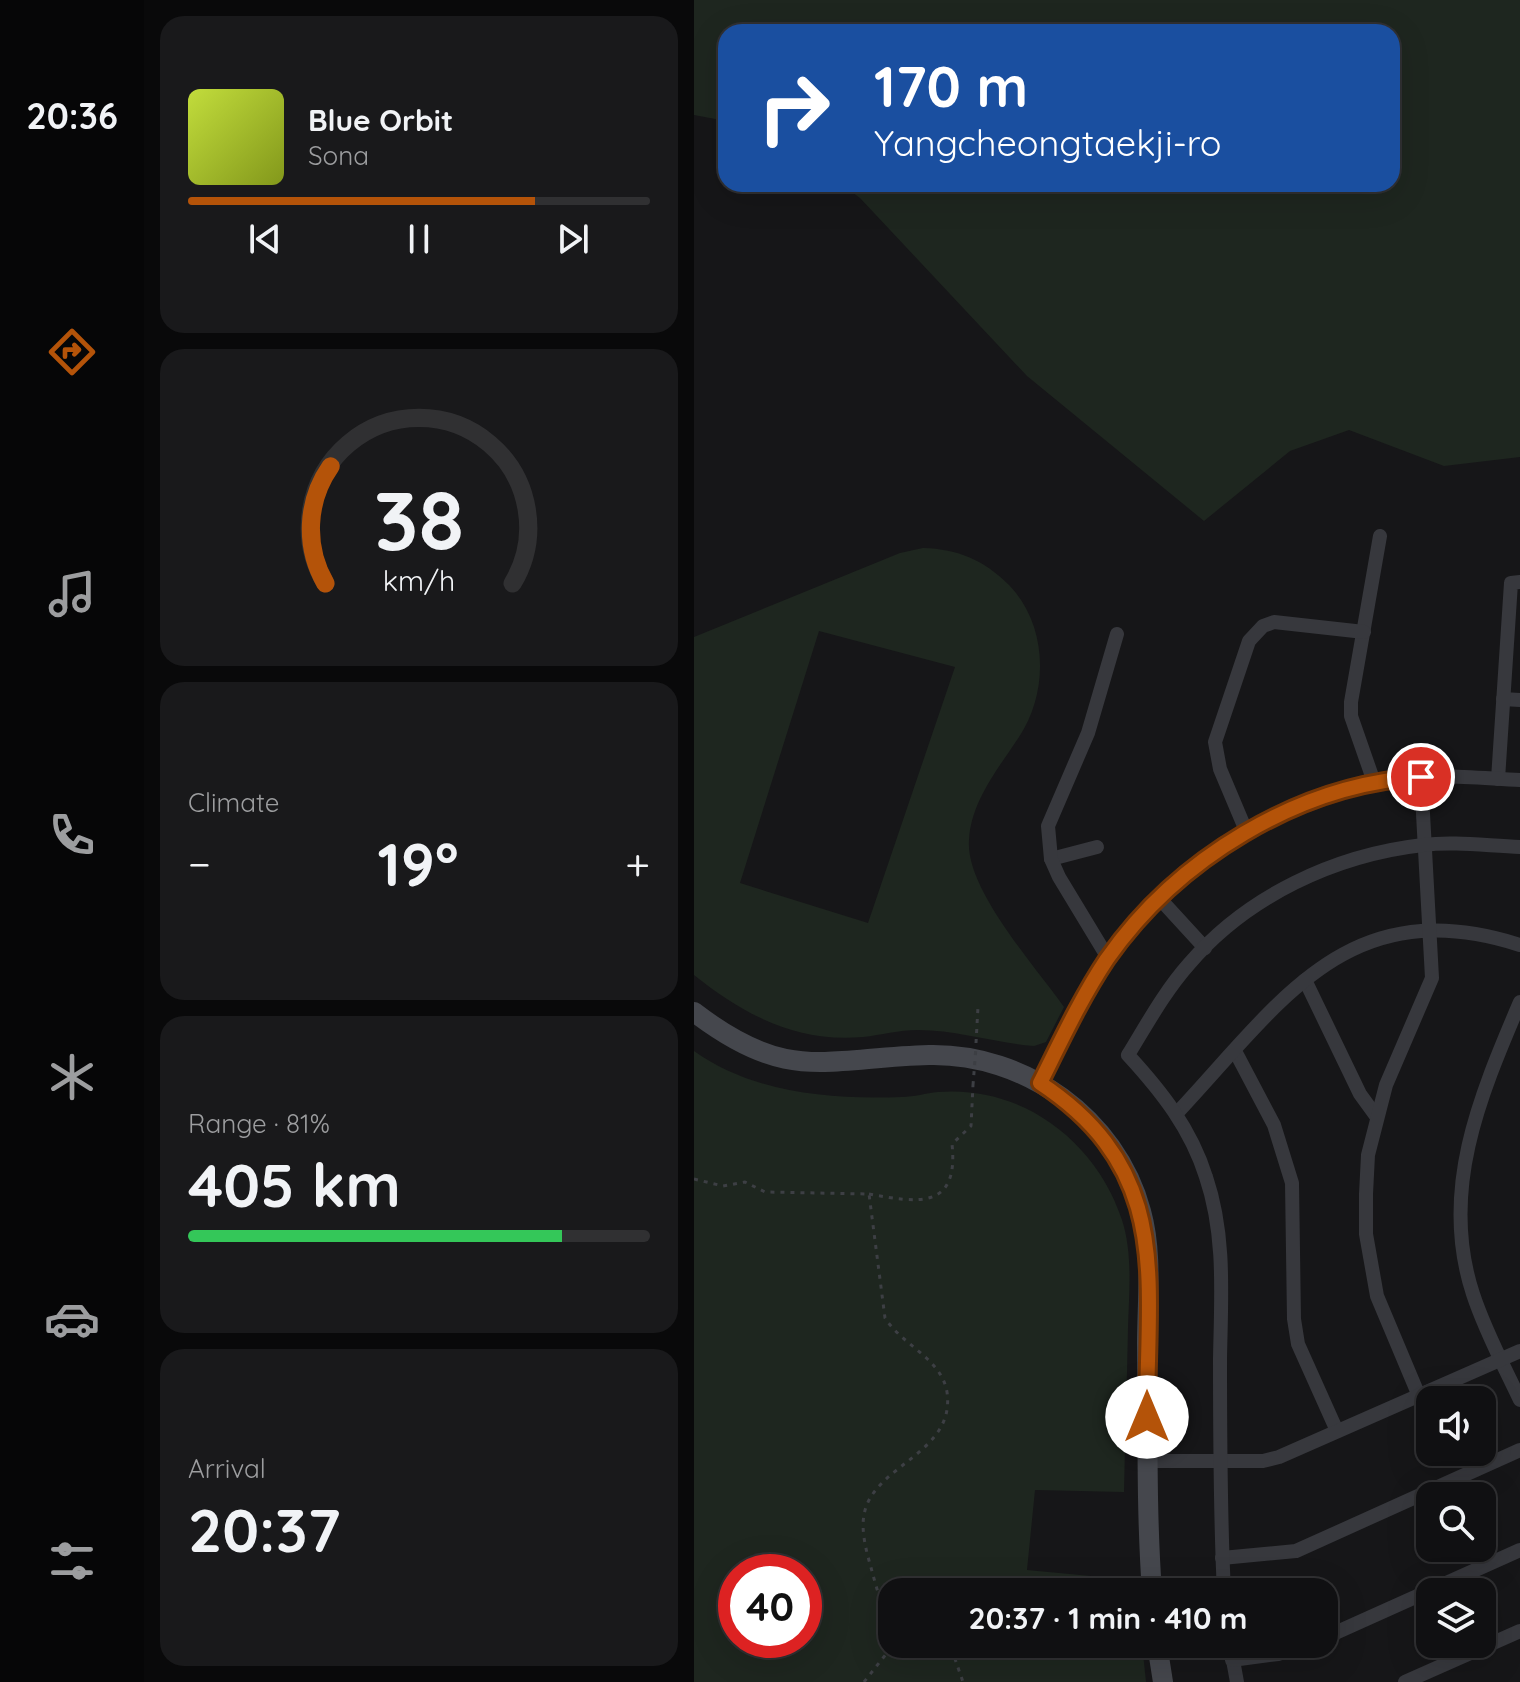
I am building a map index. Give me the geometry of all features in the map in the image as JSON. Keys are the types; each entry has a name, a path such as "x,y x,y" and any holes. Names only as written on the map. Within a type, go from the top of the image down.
{"street":[{"path":"1374,782 1351,716 1380,536"},
{"path":"1498,779 1511,583 1520,582"},
{"path":"1247,833 1220,769 1215,742 1249,641 1263,626 1274,622 1364,632"},
{"path":"1108,958 1051,859 1048,826 1088,733 1117,634"},
{"path":"1503,699 1520,700"},
{"path":"1416,1389 1377,1296 1366,1234 1368,1155 1376,1116 1432,978 1421,777"},
{"path":"1040,1083 1083,998 1108,958 1186,876 1247,833 1310,801 1374,782 1421,777 1520,780"},
{"path":"1223,1578 1219,1229 1206,1174 1177,1113 1128,1055 1171,987 1205,948 1265,900 1314,872 1368,853 1425,844 1520,847"},
{"path":"1051,859 1097,847"},
{"path":"1161,900 1205,948"},
{"path":"1177,1113 1305,980 1337,955 1391,934 1430,930 1478,934 1520,945"},
{"path":"1305,980 1360,1094 1376,1116"},
{"path":"1520,1002 1468,1137 1460,1203 1460,1235 1473,1295 1520,1400"},
{"path":"694,1012 740,1043 784,1060 829,1064 951,1055 1016,1071 1076,1107 1094,1125 1124,1168 1141,1209 1148,1256 1152,1578"},
{"path":"1235,1051 1274,1125 1292,1183 1294,1319 1298,1344 1337,1431"},
{"path":"1441,1386 1520,1351"},
{"path":"1148,1461 1279,1457 1416,1397"},
{"path":"1222,1558 1296,1551 1520,1450"},
{"path":"1338,1632 1520,1550"},
{"path":"1405,1682 1423,1678 1520,1631"},
{"path":"1159,1658 1163,1682"},
{"path":"1237,1682 1232,1660 1247,1658"}],"path":[{"path":"694,1179 723,1186 745,1182 765,1192 869,1194 920,1202 934,1197 950,1183 955,1164 952,1144 971,1126 978,1007"},
{"path":"869,1194 885,1318 897,1335 937,1366 947,1392 946,1414 934,1438 919,1454 884,1479 863,1513 866,1550 878,1597"},
{"path":"864,1682 883,1658"},
{"path":"953,1658 963,1682"}],"shaded area":[{"path":"694,0 1520,0 1520,457 1444,466 1349,430 1290,451 1204,521 1027,376 852,192 1400,192 1400,24 718,24 718,120 694,115"},
{"path":"923,548 936,549 980,563 1000,576 1022,601 1037,639 1040,659 1036,700 1019,737 980,799 969,840 971,860 990,904 1064,1007 1046,1042 1034,1046 918,1030 839,1038 794,1031 752,1014 694,975 694,637 900,553","holes":["819,631 955,667 868,923 740,883"]},
{"path":"694,1051 741,1076 794,1091 875,1098 969,1092 999,1098 1052,1124 1075,1143 1094,1166 1122,1220 1129,1260 1124,1492 1035,1490 1027,1570 1112,1578 878,1578 878,1658 1143,1658 1146,1682 694,1682"}],"route":[{"path":"1147,1417 1148,1256 1141,1209 1124,1168 1094,1125 1076,1107 1040,1083 1072,1018 1108,958 1186,876 1227,845 1271,818 1310,801 1350,787 1396,778 1421,777"}]}
